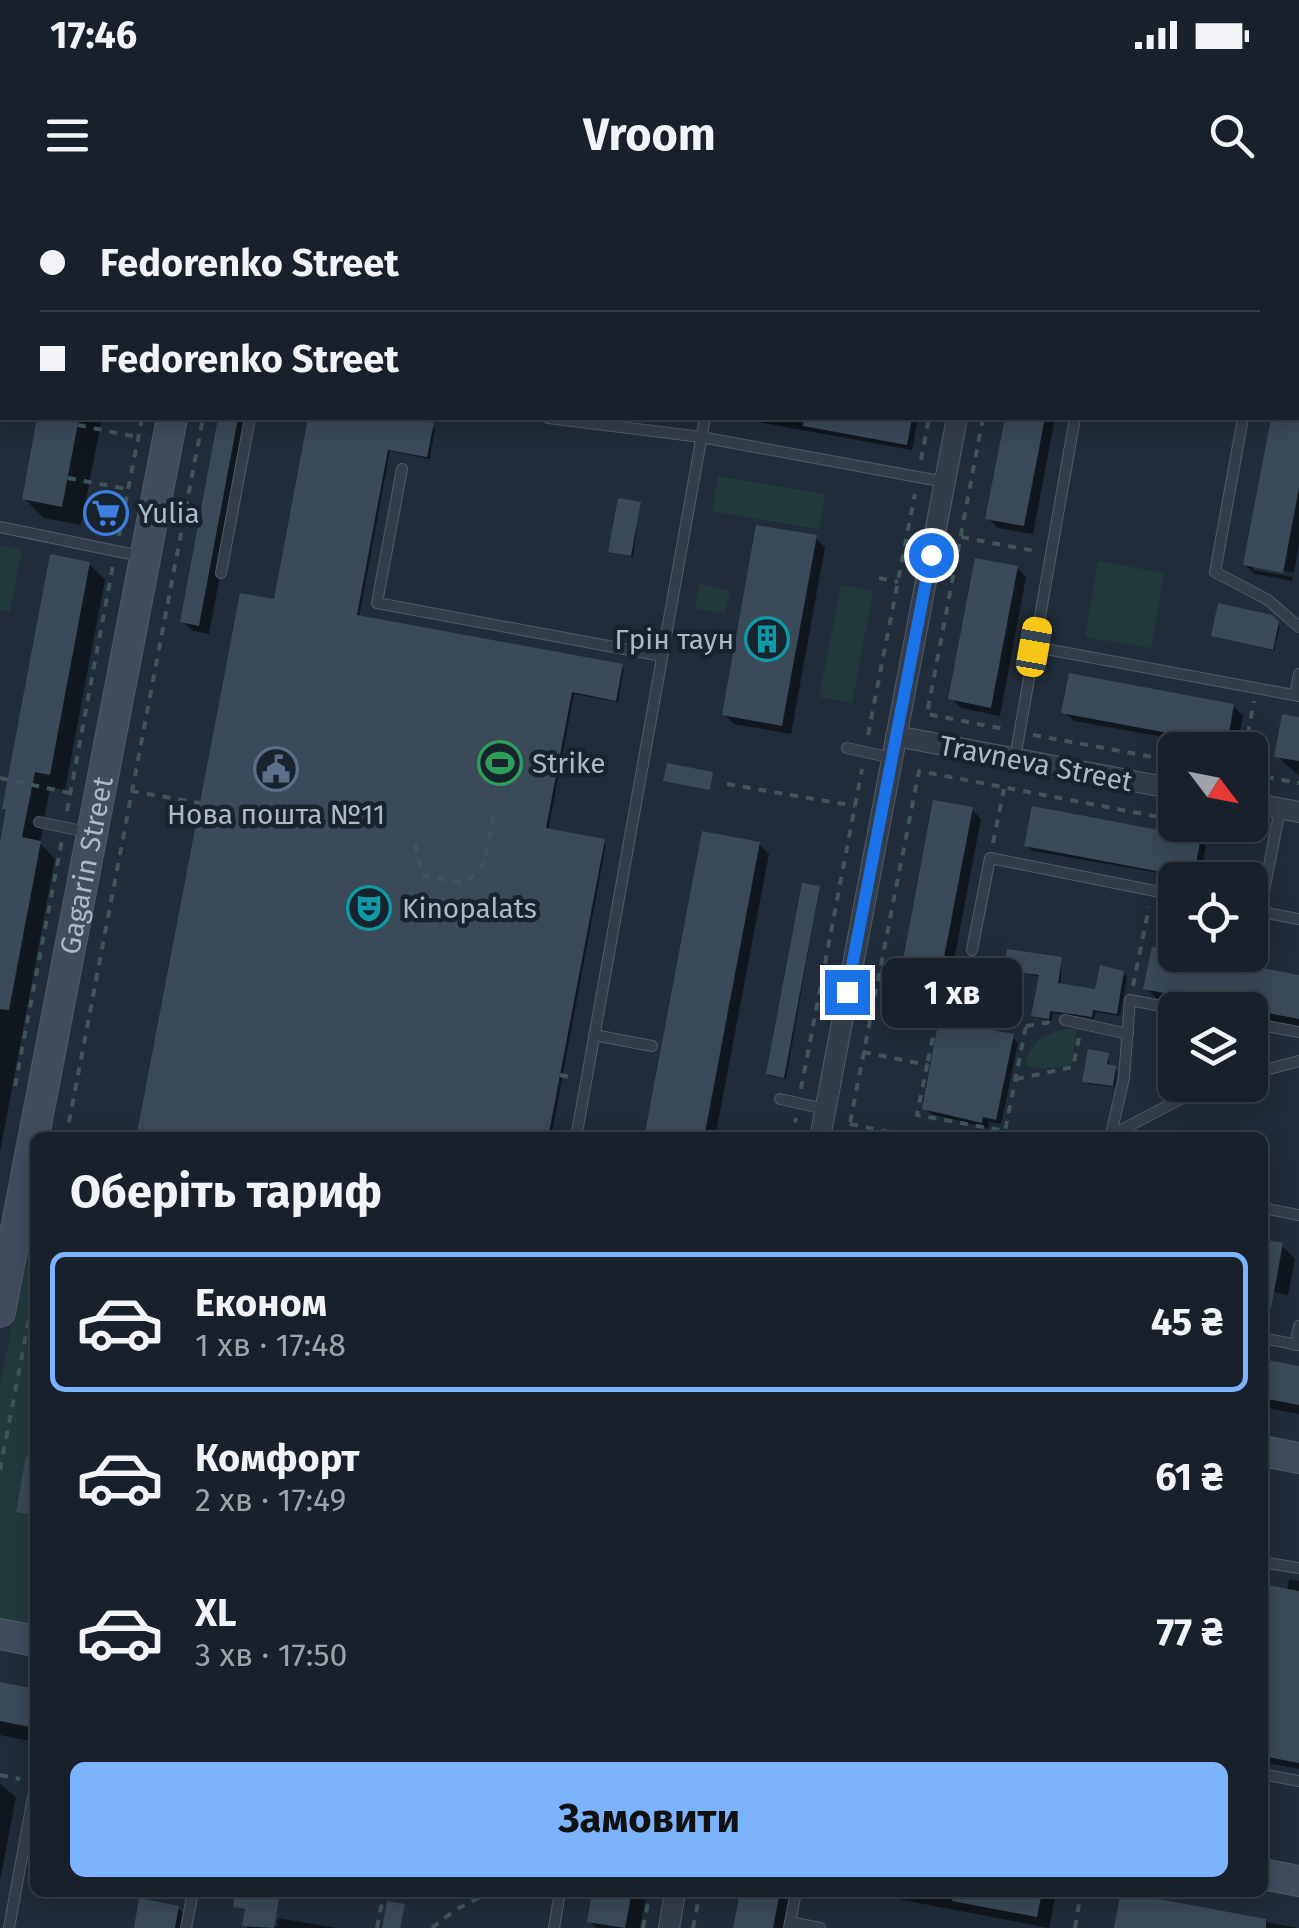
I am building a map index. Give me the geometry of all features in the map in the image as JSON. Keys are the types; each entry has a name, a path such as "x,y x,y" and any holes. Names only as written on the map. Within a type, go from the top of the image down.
{"street":[{"name":"Gagarin Street","path":"31,1132 78,830 131,554 171,420"},
{"path":"821,1132 957,420"},
{"name":"Travneva Street","path":"894,747 1014,759 1158,786"},
{"name":"Gagarin Street","path":"0,1312 30,1140"},
{"path":"1268,1452 1299,1458"},
{"path":"0,1634 30,1640"},
{"path":"1268,1875 1299,1881"},
{"path":"668,1928 674,1897"}],"lane":[{"path":"220,574 250,420"},
{"path":"564,420 701,437 945,482"},
{"path":"577,1132 704,420"},
{"path":"1014,759 1075,420"},
{"path":"1242,420 1216,572 1268,600 1299,628"},
{"path":"402,469 377,603 662,656"},
{"path":"0,527 131,554"},
{"path":"1034,647 1297,695 1299,674"},
{"path":"847,748 865,752 894,747"},
{"path":"1268,862 1274,838 1290,810"},
{"path":"39,822 78,830"},
{"path":"972,950 990,858 1158,891"},
{"path":"1268,913 1299,919"},
{"path":"1111,1132 1130,1000 1158,1005"},
{"path":"1065,1020 1128,1034"},
{"path":"1268,1026 1299,1032"},
{"path":"594,1035 652,1046"},
{"path":"1268,1069 1299,1061"},
{"path":"780,1099 825,1109"},
{"path":"1119,1132 1175,1102"},
{"path":"1268,1209 1299,1215"},
{"path":"1268,1339 1297,1345 1299,1326"},
{"path":"1268,1563 1299,1568"},
{"path":"1268,1775 1298,1781"},
{"path":"8,1928 30,1811"},
{"path":"186,1928 193,1897"},
{"path":"554,1928 559,1897"},
{"path":"795,1897 790,1925 820,1928"}],"path":[{"path":"14,1093 78,830 70,793 131,554 128,490 142,420"},
{"path":"67,1132 203,420"},
{"path":"793,1132 929,420"},
{"path":"983,420 927,714 1158,757"},
{"path":"78,425 138,437"},
{"path":"68,478 128,490"},
{"path":"961,537 1051,554"},
{"path":"880,578 898,582"},
{"path":"1248,732 1257,688"},
{"path":"848,1132 918,770 1158,817"},
{"path":"1268,777 1299,783"},
{"path":"0,778 70,793"},
{"path":"727,784 855,806"},
{"path":"990,858 1004,789"},
{"path":"131,791 200,804"},
{"path":"415,844 422,875 465,883 484,864 495,806"},
{"path":"1268,837 1274,838"},
{"path":"1130,1000 1152,890"},
{"path":"899,976 958,988"},
{"path":"1026,1026 1005,1132 917,1114 939,1008 1026,1026 1065,1020"},
{"path":"1016,1079 1073,1068 1082,1023"},
{"path":"863,1052 928,1064"},
{"path":"850,1124 891,1132"},
{"path":"0,1470 30,1314"},
{"path":"0,1775 30,1783"},
{"path":"378,1928 383,1897"},
{"path":"432,1928 444,1916 480,1897"},
{"path":"643,1928 649,1897"},
{"path":"693,1928 699,1897"},
{"path":"1075,1928 1080,1897"}],"green space":[{"path":"718,476 825,494 819,529 712,511"},
{"path":"0,545 22,549 10,612 0,610"},
{"path":"1098,561 1164,573 1151,648 1085,637"},
{"path":"700,584 730,590 725,614 695,608"},
{"path":"841,585 873,591 852,703 819,697"},
{"path":"1077,1028 1072,1065 1043,1069 1026,1065 1037,1042 1059,1031"},
{"path":"30,1232 30,1629 0,1624 0,1387"}],"building":[{"path":"37,420 79,420 62,507 22,499"},
{"path":"218,420 238,420 199,626 180,622"},
{"path":"308,420 434,423 427,457 388,450 357,615 623,664 616,701 572,692 546,828 605,839 549,1132 137,1132 240,593 274,599"},
{"path":"804,420 912,420 907,445 803,426"},
{"path":"1005,420 1045,420 1024,526 985,519"},
{"path":"1271,420 1299,420 1299,488 1283,573 1243,565"},
{"path":"95,498 113,501 108,528 90,524"},
{"path":"618,498 641,502 631,556 608,552"},
{"name":"Грін таун","path":"756,525 817,535 782,726 722,715"},
{"path":"50,554 90,562 50,775 35,772 22,837 41,841 9,1010 0,1009 0,842 6,809 2,809"},
{"path":"975,558 1018,566 991,708 948,699"},
{"path":"1218,603 1272,615 1279,622 1273,650 1211,636"},
{"path":"1069,673 1234,704 1229,732 1163,732 1061,713"},
{"path":"1282,714 1299,717 1299,761 1274,757"},
{"path":"667,763 713,772 710,790 663,781"},
{"path":"933,800 973,807 940,978 901,971"},
{"path":"1032,806 1158,830 1158,842 1200,842 1196,862 1158,862 1158,871 1024,846"},
{"path":"702,831 760,842 705,1132 645,1132"},
{"path":"802,883 820,886 784,1078 766,1074"},
{"path":"1152,947 1158,948 1158,972 1268,969 1299,975 1299,1019 1268,1013 1268,992 1143,989"},
{"path":"1007,949 1062,957 1058,983 1095,989 1100,965 1124,971 1117,1014 1093,1010 1092,1017 1050,1011 1049,1019 1031,1016 1039,975 1003,970"},
{"path":"948,1022 1014,1034 996,1120 983,1117 982,1123 922,1109 938,1024"},
{"path":"1088,1049 1109,1053 1107,1064 1116,1066 1113,1086 1082,1082"},
{"path":"1268,1240 1283,1243 1268,1308"},
{"path":"1268,1360 1299,1366 1299,1405 1268,1399"},
{"path":"26,1456 30,1456 30,1514 16,1512"},
{"path":"1268,1585 1299,1591 1299,1763 1268,1757"},
{"path":"0,1682 30,1688 30,1727 0,1721"},
{"path":"234,1897 279,1897 274,1928 242,1926 245,1909 233,1907"},
{"path":"591,1897 631,1897 625,1928 587,1922"},
{"path":"739,1897 779,1897 773,1928 733,1928"},
{"path":"952,1897 1041,1897 1037,1917 952,1901"},
{"path":"1120,1897 1148,1897 1266,1919 1266,1928 1114,1928"},
{"path":"139,1898 179,1906 175,1928 134,1928"},
{"path":"387,1901 405,1904 400,1928 382,1928"}],"place":[{"name":"Yulia","path":"106,513"},
{"name":"Грін таун","path":"767,639"},
{"name":"Strike","path":"500,763"},
{"name":"Нова пошта №11","path":"276,769"},
{"name":"Kinopalats","path":"369,908"}],"route":[{"path":"847,992 931,555"}]}
